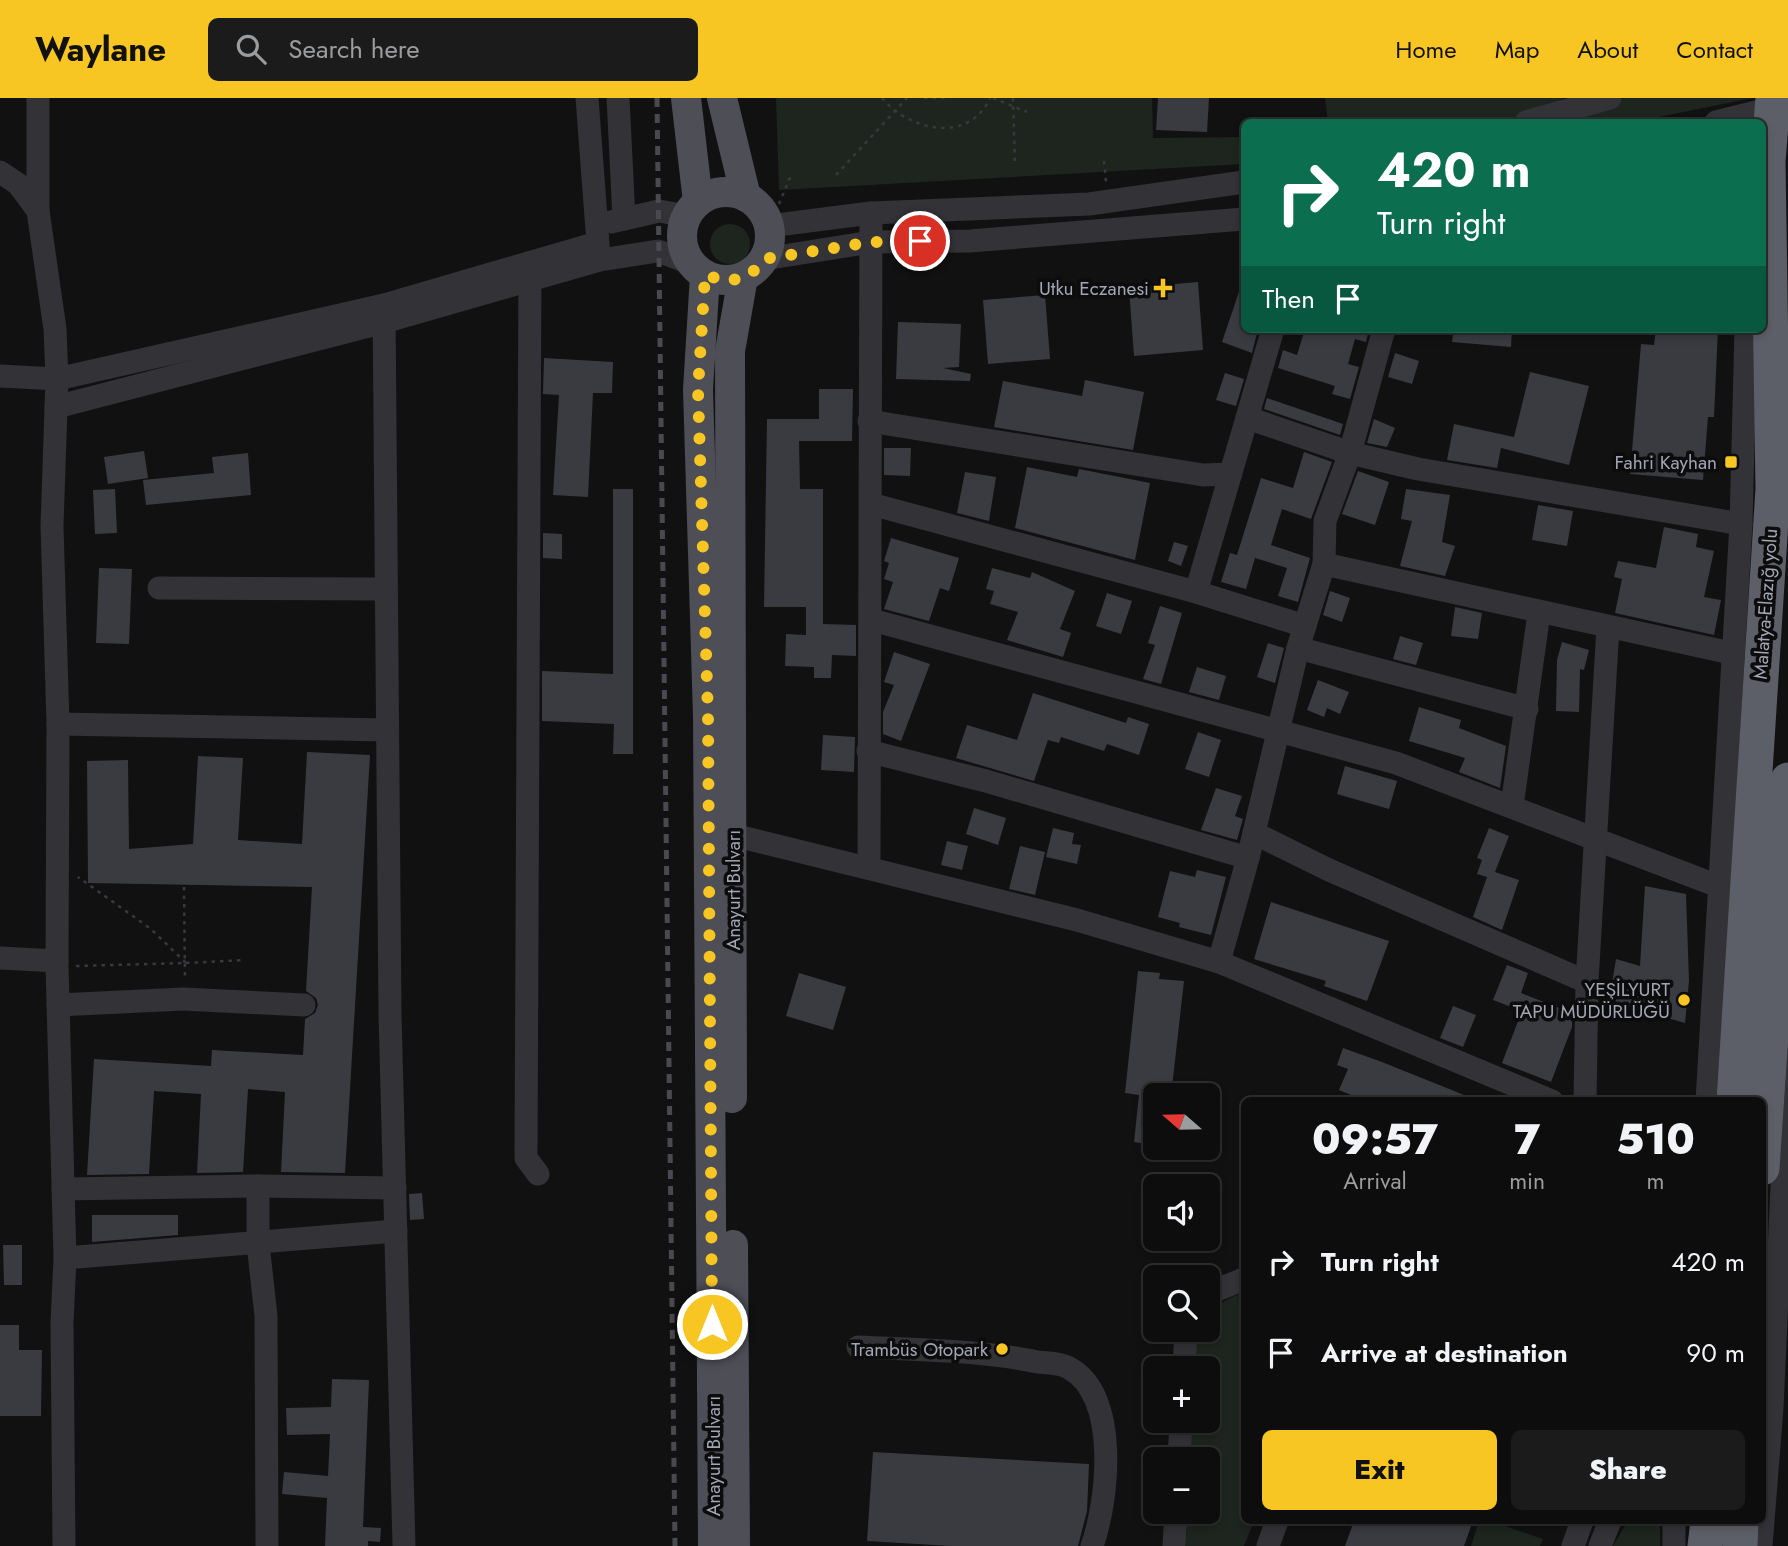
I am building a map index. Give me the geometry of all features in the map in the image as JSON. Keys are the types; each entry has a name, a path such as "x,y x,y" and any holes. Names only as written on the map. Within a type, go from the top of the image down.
{"highway":[{"name":"Malatya-Elazığ yolu","path":"1766,172 1778,106"},
{"name":"Malatya-Elazığ yolu","path":"1734,1097 1773,489 1766,216"},
{"path":"1766,1118 1785,883 1788,780"},
{"path":"1705,1546 1708,1524"},
{"path":"1740,1546 1741,1524"}],"main road":[{"path":"686,98 692,209 682,242 698,269 725,281 753,268 770,240 769,226 764,214 746,197 723,192 692,209"},
{"path":"722,98 746,197"},
{"name":"Anayurt Bulvarı","path":"735,1546 730,351 753,268"},
{"name":"Anayurt Bulvarı","path":"698,269 698,390 708,716 713,1546"}],"street":[{"path":"38,98 38,211 55,329 57,379 52,526 58,724 57,964 65,1258 62,1323 64,1546"},
{"path":"587,98 597,243"},
{"path":"618,98 624,219"},
{"path":"1564,112 1592,98"},
{"path":"1538,119 1610,98"},
{"path":"1728,119 1778,106"},
{"path":"0,172 18,184 38,211"},
{"path":"769,226 872,213 1089,204 1241,182"},
{"path":"56,407 530,272 597,243 624,219 659,211 692,209"},
{"path":"869,866 872,213"},
{"path":"753,268 871,242 970,241 1241,219"},
{"path":"597,243 658,251 698,269"},
{"path":"530,272 526,1158 538,1174"},
{"path":"0,376 57,379 384,314"},
{"path":"384,314 390,1014 404,1546"},
{"path":"1196,592 1272,333"},
{"path":"1219,962 1248,858 1302,637 1324,564 1325,521 1350,453 1383,333"},
{"path":"1707,1097 1731,653 1741,524 1746,333"},
{"path":"1248,418 1350,453 1418,469 1741,524"},
{"path":"870,421 1203,475 1231,474"},
{"path":"871,504 1196,592 1302,637 1527,709"},
{"path":"1324,564 1731,653"},
{"path":"159,588 386,589"},
{"path":"1512,806 1539,613"},
{"path":"872,620 1396,762 1718,886"},
{"path":"1585,1097 1587,982 1608,627"},
{"path":"58,724 387,730"},
{"path":"868,751 986,781 1248,858"},
{"path":"1254,833 1329,870 1587,982"},
{"path":"733,835 869,866 1077,920 1219,962 1542,1097"},
{"path":"0,958 57,964"},
{"path":"58,1005 183,999 304,1005"},
{"path":"1766,1458 1778,1196 1788,1052"},
{"path":"63,1189 258,1186 396,1188"},
{"path":"258,1186 258,1244 266,1316 267,1546"},
{"path":"65,1258 396,1231"},
{"path":"1220,1289 1241,1280"},
{"path":"858,1346 998,1354 1069,1368 1093,1392 1108,1442 1102,1504 1092,1546"},
{"path":"1174,1546 1175,1524"},
{"path":"1268,1546 1276,1524"},
{"path":"1573,1546 1581,1524"},
{"path":"1600,1546 1607,1524"},
{"path":"1674,1524 1674,1546"},
{"path":"1762,1546 1763,1524"}],"path":[{"path":"882,98 894,112 919,125 948,128 976,115 991,98 1027,112"},
{"path":"836,175 907,98"},
{"path":"923,98 945,98"},
{"path":"1013,98 1015,166"},
{"path":"769,226 791,175"},
{"path":"57,859 151,929 186,963"},
{"path":"183,999 186,963 184,887"},
{"path":"57,964 245,960"}],"shaded area":[{"path":"776,98 1152,98 1153,138 1241,137 1241,164 779,190"},
{"path":"1325,98 1564,98 1539,110 1504,119 1328,119"},
{"path":"1625,98 1753,98 1649,119 1558,119"},
{"path":"730,224 738,225 744,230 749,236 749,252 744,258 738,263 730,264 722,263 716,258 711,252 710,244 711,236 716,230 722,225"},
{"path":"1241,1294 1241,1524 1253,1524 1244,1546 1186,1546 1187,1524 1220,1524 1220,1447 1191,1447 1191,1433 1220,1433 1220,1356 1194,1356 1196,1342 1220,1342 1220,1305"},
{"path":"1478,1524 1499,1524 1543,1539 1540,1546 1471,1546"},
{"path":"1626,1524 1660,1524 1660,1546 1613,1546"}],"building":[{"path":"1158,98 1209,98 1207,132 1156,130"},
{"path":"1198,282 1203,350 1134,356 1129,288"},
{"path":"1241,286 1241,333 1257,333 1252,353 1222,342"},
{"path":"1045,295 1050,359 988,364 983,300"},
{"path":"898,322 961,324 959,367 943,368 971,374 970,381 896,379"},
{"path":"1304,333 1368,333 1366,342 1355,339 1348,364 1359,367 1350,399 1332,394 1335,386 1278,368 1283,350 1297,355"},
{"path":"1453,333 1512,333 1511,347 1452,342"},
{"path":"1656,333 1718,333 1714,417 1708,417 1703,480 1630,474 1641,344 1654,345"},
{"path":"1395,353 1419,361 1412,384 1388,377"},
{"path":"544,358 613,362 612,393 593,393 588,497 553,495 559,395 543,394"},
{"path":"1530,372 1589,386 1569,465 1501,448 1497,468 1447,460 1454,424 1514,437"},
{"path":"1225,373 1244,379 1236,406 1216,400"},
{"path":"1085,380 1144,392 1133,450 994,427 1003,381 1082,396"},
{"path":"819,389 853,389 852,441 799,441 800,489 823,489 823,624 856,625 856,656 832,655 831,678 814,678 814,667 785,666 786,634 806,635 806,607 764,607 767,419 819,419"},
{"path":"1267,398 1343,424 1340,435 1264,409"},
{"path":"1374,419 1395,428 1387,447 1367,443"},
{"path":"884,448 911,448 910,476 884,475"},
{"path":"144,451 148,478 108,484 104,457"},
{"path":"1304,452 1332,462 1311,519 1282,509 1271,545 1310,558 1298,602 1278,596 1287,568 1255,558 1246,589 1221,582 1230,553 1237,555 1261,478 1293,488"},
{"path":"248,453 251,495 146,505 143,480 214,473 212,457"},
{"path":"1027,467 1077,477 1079,469 1150,483 1135,560 1015,528"},
{"path":"1358,471 1389,482 1375,525 1342,514"},
{"path":"965,472 996,477 989,521 957,513"},
{"path":"115,489 117,533 95,534 93,490"},
{"path":"613,489 633,489 633,754 613,754 614,724 542,721 542,671 613,674"},
{"path":"1406,489 1450,495 1442,542 1455,546 1445,576 1400,566 1412,521 1401,519"},
{"path":"1538,505 1573,511 1567,546 1532,540"},
{"path":"1664,527 1698,534 1696,547 1714,551 1704,597 1721,600 1714,635 1615,613 1622,579 1614,577 1618,561 1656,568"},
{"path":"543,533 562,534 562,559 543,558"},
{"path":"891,538 959,558 949,591 940,588 929,621 884,609 893,582 884,579 889,563 884,561"},
{"path":"1174,542 1188,546 1181,566 1168,561"},
{"path":"99,568 132,569 129,644 96,643"},
{"path":"992,568 1030,578 1032,572 1075,591 1060,629 1071,633 1063,657 1007,640 1018,612 990,604 994,591 986,589"},
{"path":"1330,591 1350,598 1342,622 1323,615"},
{"path":"1107,593 1132,601 1121,634 1096,626"},
{"path":"1160,606 1182,613 1161,684 1143,679 1155,645 1148,643"},
{"path":"1455,607 1482,613 1478,639 1451,636"},
{"path":"1400,636 1423,643 1416,665 1393,659"},
{"path":"1562,642 1589,650 1584,670 1580,669 1579,712 1556,711 1557,660"},
{"path":"1268,643 1284,648 1275,683 1257,677"},
{"path":"894,652 930,664 901,741 883,734 883,712 894,685 884,682"},
{"path":"1197,667 1226,676 1219,700 1189,692"},
{"path":"1318,680 1349,692 1340,714 1327,708 1324,717 1307,710"},
{"path":"1033,693 1126,723 1128,717 1149,724 1139,755 1107,744 1104,751 1061,737 1059,743 1048,740 1034,781 956,758 967,725 1017,740"},
{"path":"1419,707 1461,720 1459,728 1506,746 1500,788 1459,772 1465,758 1409,741"},
{"path":"1198,732 1221,740 1209,777 1185,769"},
{"path":"823,735 855,737 854,772 821,770"},
{"path":"307,752 370,755 345,1173 281,1172 285,1092 248,1089 243,1172 197,1173 201,1094 154,1091 149,1174 87,1175 94,1059 211,1066 212,1050 303,1055 305,1019 315,1013 318,1005 316,998 306,991 312,887 88,883 87,761 128,760 129,849 193,844 198,756 243,758 238,840 302,844"},
{"path":"1345,766 1397,781 1389,809 1337,794"},
{"path":"1216,788 1242,796 1235,816 1243,819 1237,840 1201,830"},
{"path":"974,808 1006,818 998,845 966,834"},
{"path":"1053,828 1074,833 1072,844 1081,845 1077,864 1046,857"},
{"path":"1489,828 1509,836 1495,872 1519,880 1502,930 1473,917 1487,877 1477,874 1482,860 1477,858"},
{"path":"947,841 968,846 962,870 941,865"},
{"path":"1020,846 1045,852 1035,895 1009,889"},
{"path":"1197,870 1226,877 1211,935 1179,927 1180,923 1158,917 1170,871 1195,877"},
{"path":"1645,886 1686,894 1689,981 1685,1023 1609,1001 1616,959 1640,966"},
{"path":"1271,902 1389,941 1367,1001 1324,986 1326,981 1254,959"},
{"path":"1507,965 1528,973 1521,993 1572,1013 1572,1027 1551,1082 1502,1063 1522,1011 1493,1000"},
{"path":"1138,971 1160,973 1159,979 1184,981 1172,1083 1143,1083 1143,1143 1134,1142 1139,1095 1125,1093"},
{"path":"799,973 846,987 833,1030 786,1016"},
{"path":"1453,1006 1476,1015 1463,1047 1440,1038"},
{"path":"1343,1048 1469,1097 1356,1097 1339,1090 1348,1069 1337,1065"},
{"path":"422,1193 424,1219 410,1220 409,1194"},
{"path":"92,1215 178,1215 178,1235 92,1242"},
{"path":"3,1245 22,1245 22,1285 4,1285"},
{"path":"0,1325 19,1325 19,1350 42,1350 41,1416 0,1416"},
{"path":"332,1379 369,1380 363,1527 381,1528 380,1542 368,1541 368,1546 325,1546 327,1498 282,1494 284,1472 328,1476 330,1434 287,1435 286,1408 331,1407"},
{"path":"873,1452 1089,1464 1087,1511 1078,1546 951,1546 867,1541"},
{"path":"1353,1524 1472,1524 1464,1546 1345,1546"}],"railway":[{"path":"657,98 675,1546"}],"place":[{"name":"Utku Eczanesi","path":"1163,288"},
{"name":"Fahri Kayhan","path":"1731,462"},
{"name":"YEŞİLYURT TAPU MÜDÜRLÜĞÜ","path":"1684,1000"},
{"name":"Trambüs Otopark","path":"1002,1349"}],"route":[{"path":"712,1324 708,716 698,390 705,275 725,281 738,279 751,274 764,259 871,242 920,241"}]}
